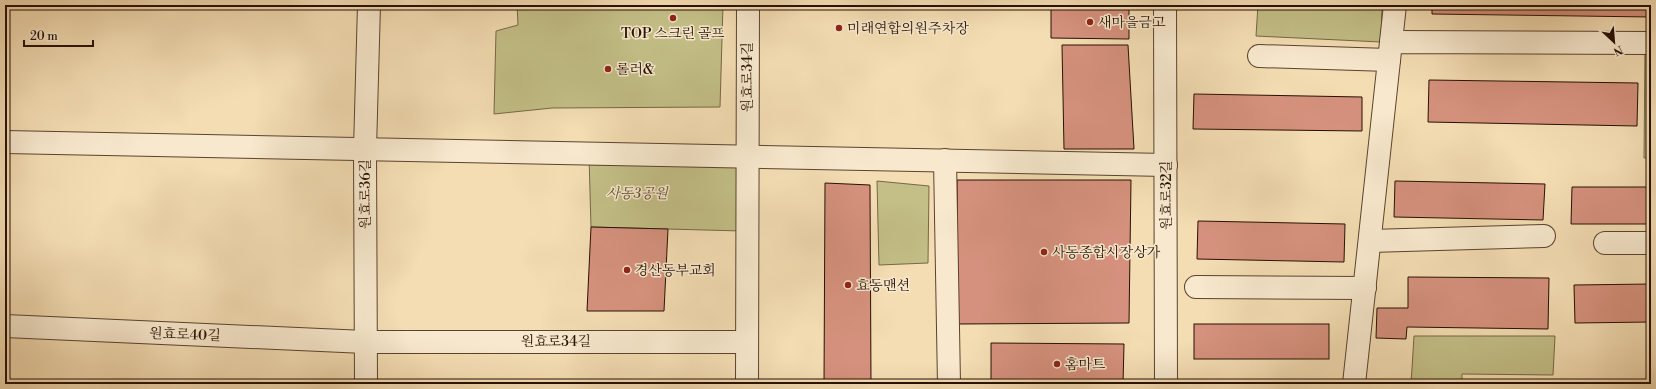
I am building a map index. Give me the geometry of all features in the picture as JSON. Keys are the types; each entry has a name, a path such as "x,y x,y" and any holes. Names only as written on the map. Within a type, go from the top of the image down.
{"street":[{"name":"원효로36길","path":"366,384 365,149 369,5"},
{"name":"원효로34길","path":"748,5 748,384"},
{"name":"원효로32길","path":"1165,5 1166,384"},
{"path":"1354,384 1395,5"},
{"path":"1259,56 1651,43"},
{"path":"5,142 1166,165"},
{"path":"945,160 949,384"},
{"path":"1370,241 1544,236"},
{"path":"1605,243 1651,243"},
{"path":"1196,287 1365,288"},
{"name":"원효로40길","path":"5,326 366,342"},
{"name":"원효로34길","path":"366,342 747,342"}],"green space":[{"name":"롤러&","path":"517,5 723,5 720,107 552,108 494,114 496,31 518,25"},
{"path":"1258,5 1382,5 1381,42 1256,36"},
{"path":"1645,44 1651,44 1651,158 1644,158"},
{"name":"사동3공원","path":"589,156 734,160 742,176 743,231 591,227"},
{"path":"877,181 929,186 928,263 879,265"},
{"path":"1414,336 1555,336 1553,375 1462,374 1462,384 1411,384"}],"building":[{"name":"새마을금고","path":"1051,5 1129,5 1129,39 1051,38"},
{"path":"1177,5 1211,5 1211,8 1177,9"},
{"path":"1432,5 1651,5 1651,17 1432,14"},
{"path":"1062,45 1128,45 1134,149 1064,149"},
{"path":"1429,80 1638,83 1637,126 1428,122"},
{"path":"1194,94 1362,97 1362,131 1193,129"},
{"name":"사동종합시장상가","path":"957,180 1131,180 1129,323 958,324"},
{"path":"1395,181 1545,184 1543,220 1394,217"},
{"name":"효동맨션","path":"825,183 870,185 871,384 824,384"},
{"path":"1572,187 1651,187 1651,224 1571,224"},
{"path":"1198,221 1345,224 1344,262 1197,259"},
{"name":"경산동부교회","path":"591,227 668,229 664,311 587,311"},
{"path":"1408,277 1549,278 1548,329 1407,327 1406,339 1376,338 1377,308 1408,308"},
{"path":"1651,284 1651,322 1575,323 1574,285"},
{"path":"1194,324 1329,324 1329,359 1194,359"},
{"name":"홈마트","path":"991,343 1124,344 1123,384 991,384"}],"place":[{"name":"TOP 스크린 골프","path":"673,18"},
{"name":"새마을금고","path":"1090,22"},
{"name":"미래연합의원주차장","path":"839,28"},
{"name":"롤러&","path":"608,69"},
{"name":"사동종합시장상가","path":"1044,252"},
{"name":"경산동부교회","path":"627,270"},
{"name":"효동맨션","path":"848,285"},
{"name":"홈마트","path":"1057,364"}]}
